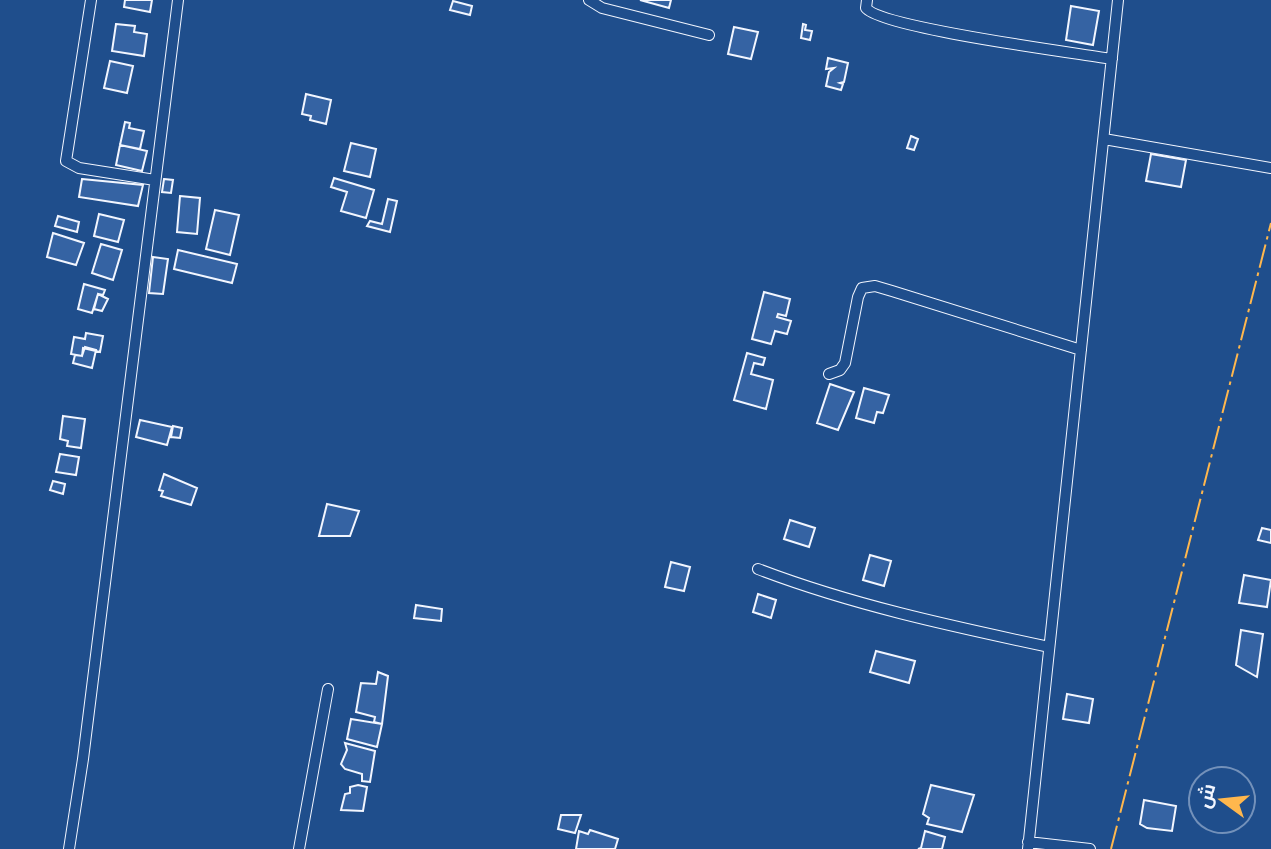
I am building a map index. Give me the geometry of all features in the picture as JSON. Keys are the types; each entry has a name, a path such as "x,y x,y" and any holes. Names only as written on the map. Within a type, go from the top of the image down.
{"street":[{"path":"91,0 66,161 70,166 79,168 155,180"},
{"path":"69,849 83,759 178,0"},
{"path":"589,0 602,8 709,35"},
{"path":"867,0 866,8 878,16 951,33 1112,59"},
{"path":"1090,849 1028,845 1118,0"},
{"path":"1104,139 1271,169"},
{"path":"829,374 840,370 845,363 858,297 862,288 867,286 892,291 1081,350"},
{"path":"758,569 929,620 1049,647"},
{"path":"299,849 328,689"}],"building":[{"path":"125,0 152,0 150,12 124,7"},
{"path":"640,0 671,0 669,8"},
{"path":"453,1 472,6 470,15 450,10"},
{"path":"1071,6 1099,11 1093,45 1066,40"},
{"path":"116,24 135,26 134,32 147,34 144,56 112,51"},
{"path":"803,24 806,25 805,30 812,31 810,40 801,38"},
{"path":"734,27 758,32 751,59 728,54"},
{"path":"828,58 848,63 844,82 840,83 843,84 841,90 826,86 829,72 834,68 826,69"},
{"path":"110,61 133,66 127,93 104,88"},
{"path":"306,94 331,100 326,124 310,120 311,116 302,114"},
{"path":"125,122 130,123 129,128 144,131 140,149 120,145"},
{"path":"911,136 918,139 914,150 907,148"},
{"path":"351,143 376,149 370,177 344,171"},
{"path":"120,145 147,151 142,171 116,165"},
{"path":"1151,154 1186,160 1181,187 1146,181"},
{"path":"334,178 374,190 366,218 341,211 347,192 331,187"},
{"path":"82,179 143,185 138,206 79,197"},
{"path":"164,179 173,180 171,193 162,192"},
{"path":"180,196 200,198 197,234 177,232"},
{"path":"388,199 397,201 390,232 367,226 370,221 382,224"},
{"path":"215,210 239,215 230,255 206,249"},
{"path":"99,214 124,220 118,242 94,236"},
{"path":"58,216 79,222 77,232 55,226"},
{"path":"53,233 84,243 76,265 47,257"},
{"path":"101,244 122,250 113,280 92,273"},
{"path":"178,250 237,264 232,283 174,269"},
{"path":"153,257 168,259 163,294 149,293"},
{"path":"84,284 105,290 103,295 98,294 92,313 78,309"},
{"path":"764,292 790,299 786,316 778,314 777,317 791,321 787,334 775,331 771,344 752,339"},
{"path":"98,294 108,299 102,311 94,309"},
{"path":"86,333 103,336 100,352 83,348 82,356 71,354 74,337 85,339"},
{"path":"85,347 96,350 92,368 73,363 75,355 82,356"},
{"path":"747,353 765,358 763,365 754,363 751,374 773,380 766,409 734,400"},
{"path":"830,384 854,392 838,430 817,423"},
{"path":"864,388 889,395 883,413 877,412 874,423 856,418"},
{"path":"63,416 85,419 81,448 67,446 68,441 60,439"},
{"path":"140,420 172,427 167,445 136,437"},
{"path":"173,426 182,428 180,438 171,437"},
{"path":"60,454 79,457 76,475 56,472"},
{"path":"164,474 197,488 191,505 161,496 163,491 159,490"},
{"path":"53,481 65,484 63,494 50,490"},
{"path":"327,504 359,511 350,536 319,536"},
{"path":"790,520 815,528 809,547 784,539"},
{"path":"1262,528 1271,530 1271,543 1258,540"},
{"path":"870,555 891,561 884,586 863,580"},
{"path":"671,562 690,567 684,591 665,587"},
{"path":"1244,575 1271,580 1267,607 1239,603"},
{"path":"758,594 776,600 771,618 753,612"},
{"path":"416,605 442,609 441,621 414,618"},
{"path":"1241,630 1263,634 1257,677 1236,665"},
{"path":"876,651 915,661 909,683 870,672"},
{"path":"378,672 388,676 382,724 374,722 375,717 356,712 361,683 376,684"},
{"path":"1067,694 1093,699 1089,723 1063,719"},
{"path":"351,719 382,724 377,747 347,739"},
{"path":"345,743 375,751 370,782 362,781 362,774 345,769 341,764 347,750"},
{"path":"931,785 974,795 962,832 927,824 929,818 923,814"},
{"path":"350,787 367,787 363,811 341,810 345,794 350,793"},
{"path":"1144,800 1176,806 1172,831 1147,828 1140,824"},
{"path":"561,815 581,815 575,833 558,829"},
{"path":"590,830 618,839 615,849 576,849 579,831 588,834"},
{"path":"925,831 945,837 942,849 918,849 921,848"}],"power":[{"path":"1111,849 1271,223"}]}
